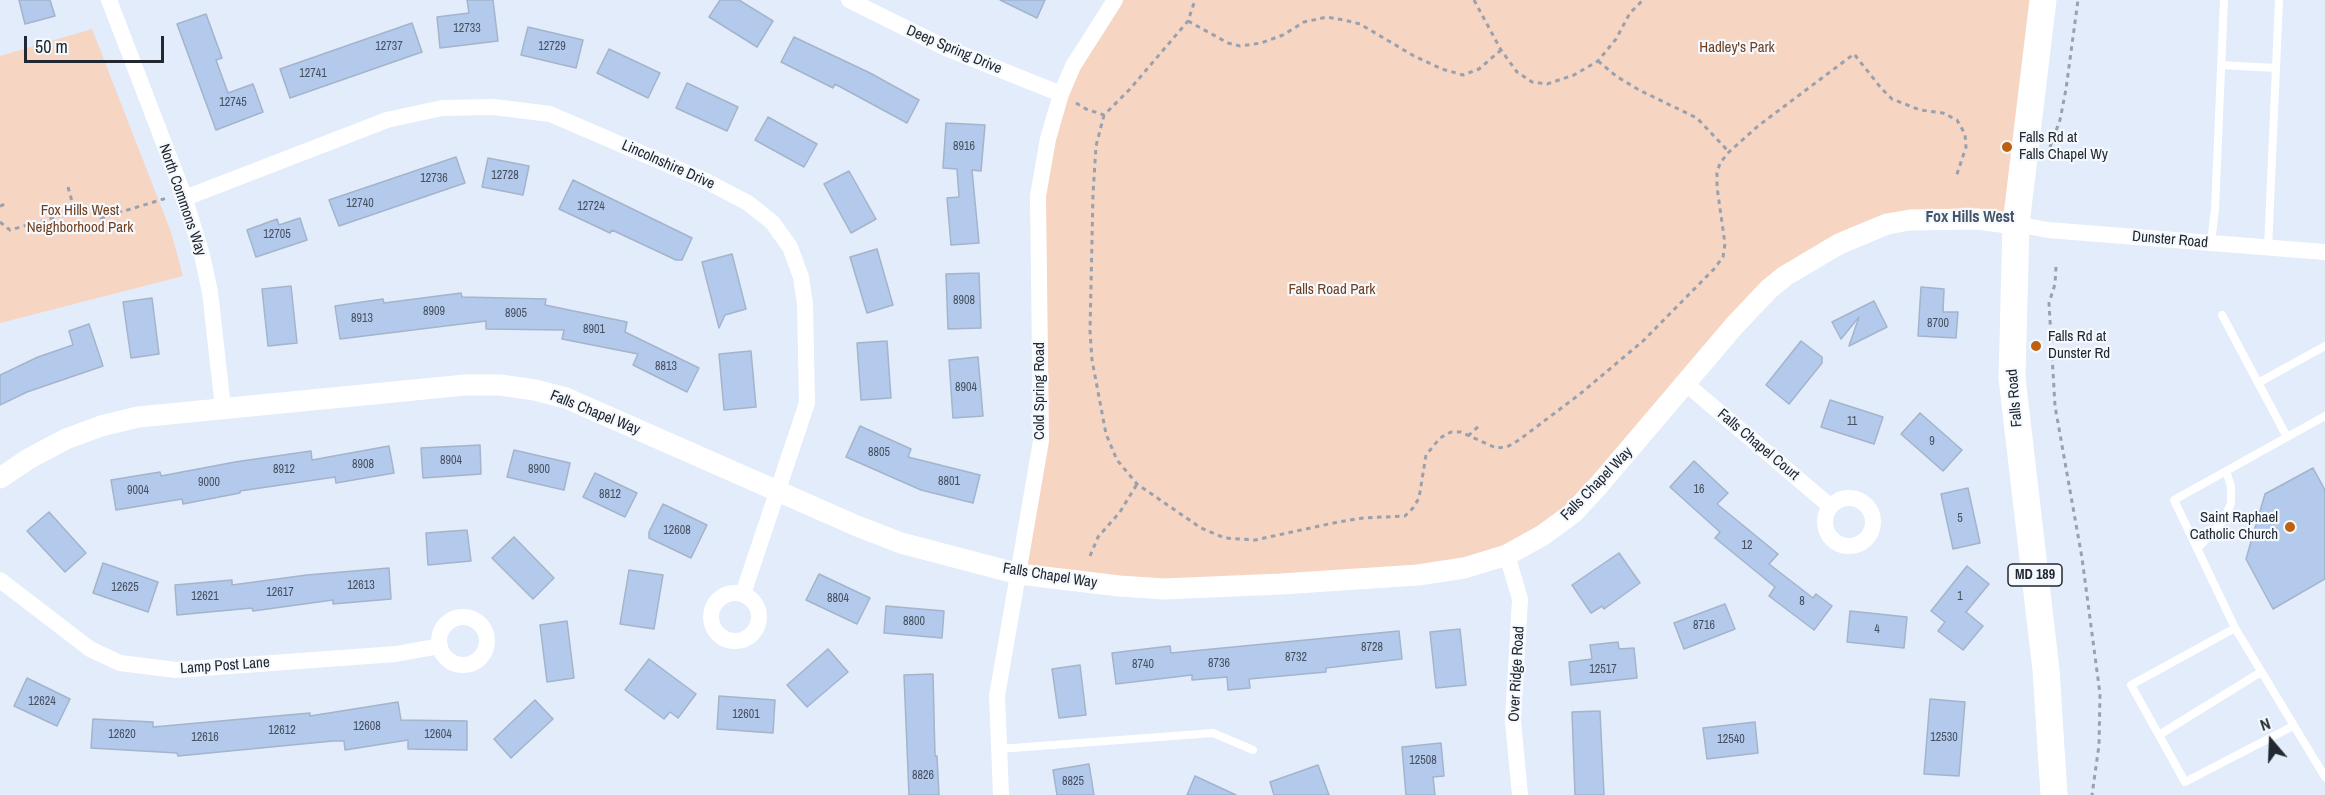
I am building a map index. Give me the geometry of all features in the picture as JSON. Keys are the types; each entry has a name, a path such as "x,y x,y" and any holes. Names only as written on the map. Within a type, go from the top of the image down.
{"main road":[{"name":"Falls Road","path":"2043,0 2016,224 2012,378 2046,670 2054,795"}],"street":[{"name":"North Commons Way","path":"109,0 184,196 202,255 210,292 223,408"},
{"name":"Deep Spring Drive","path":"849,0 946,48 1061,94"},
{"name":"Cold Spring Road","path":"1001,795 997,696 1041,441 1038,196 1048,139 1061,94 1073,66 1115,0"},
{"name":"Lincolnshire Drive","path":"184,196 387,120 442,108 494,107 550,114 706,181 748,203 772,222 790,247 801,276 805,304 807,403 743,594"},
{"name":"Falls Chapel Way","path":"0,478 30,458 66,439 101,426 138,417 465,384 500,385 535,390 566,398 901,543 1019,574 1164,589 1418,575 1464,568 1507,555 1543,535 1573,513 1734,326 1769,289 1785,276 1839,244 1887,225 1910,220 1977,219 2016,224"},
{"name":"Dunster Road","path":"2016,224 2048,230 2325,252"},
{"name":"Falls Chapel Court","path":"1685,383 1830,506"},
{"name":"Over Ridge Road","path":"1507,555 1520,599 1513,721 1520,795"},
{"name":"Lamp Post Lane","path":"0,580 90,650 120,663 176,670 396,654 440,646"}],"lane":[{"path":"2211,243 2224,0"},
{"path":"2268,248 2279,0"},
{"path":"2221,65 2276,68"},
{"path":"2222,315 2287,437"},
{"path":"2258,383 2325,346"},
{"path":"2325,416 2174,500 2235,628 2325,777"},
{"path":"2197,549 2223,520 2231,503 2231,486 2226,471"},
{"path":"2235,628 2132,685 2185,782 2293,726"},
{"path":"2159,735 2261,672"},
{"path":"999,749 1214,733 1253,750"}],"path":[{"path":"1195,0 1188,21 1130,89 1104,115 1096,146 1090,331 1092,360 1106,434 1117,460 1137,484 1201,528 1225,538 1255,540 1346,521 1405,516 1419,498 1426,456 1440,438 1451,432 1468,436 1496,448 1507,447 1519,441 1643,341 1714,269 1723,257 1725,244 1717,187 1720,163 1758,126 1854,54 1892,99 1920,110 1943,113 1957,120 1965,134 1966,147 1956,177"},
{"path":"1474,0 1501,50 1517,72 1532,82 1547,84 1575,75 1598,61 1616,39 1630,13 1643,0"},
{"path":"2048,152 2060,120 2064,100 2078,0"},
{"path":"1188,21 1228,43 1240,46 1261,43 1283,35 1304,22 1327,17 1344,20 1360,24 1414,56 1442,69 1463,75 1479,69 1501,50"},
{"path":"1598,61 1616,76 1639,90 1697,118 1729,152"},
{"path":"1061,94 1086,109 1104,115"},
{"path":"68,187 75,212"},
{"path":"0,222 10,230 98,205 101,218 184,196"},
{"path":"0,206 8,203"},
{"path":"2056,267 2055,284 2049,303 2055,406 2082,558 2100,694 2099,744 2092,795"},
{"path":"1468,436 1481,424"},
{"path":"1090,556 1098,537 1120,512 1137,484"}],"green space":[{"name":"Falls Road Park","path":"1115,0 2043,0 2016,224 1910,220 1785,276 1594,492 1507,555 1281,584 1019,574 1041,441 1038,196 1061,94"},
{"name":"Fox Hills West Neighborhood Park","path":"92,29 171,232 183,276 0,323 0,56"}],"building":[{"path":"19,0 50,0 55,16 25,24"},
{"path":"467,0 493,0 498,41 440,48 437,17 469,13"},
{"path":"720,0 739,0 773,21 757,47 709,17"},
{"path":"1000,0 1045,0 1037,18"},
{"path":"206,14 222,58 216,60 228,93 253,84 263,112 216,130 177,24"},
{"path":"412,23 422,52 290,98 280,69"},
{"path":"528,27 583,40 576,68 521,55"},
{"path":"794,37 870,73 919,100 907,123 835,84 833,88 781,62"},
{"path":"609,49 660,73 648,98 597,73"},
{"path":"687,83 738,107 727,131 676,108"},
{"path":"768,117 817,144 804,167 755,140"},
{"path":"946,123 985,125 981,171 972,170 979,243 951,245 947,198 959,197 957,169 943,168"},
{"path":"456,157 465,183 339,226 329,200"},
{"path":"488,158 529,166 523,195 482,187"},
{"path":"849,171 876,219 851,233 824,184"},
{"path":"573,180 692,238 682,260 676,260 612,230 610,233 559,209"},
{"path":"300,218 307,240 256,257 247,230 277,219 279,225"},
{"path":"877,249 893,305 867,313 850,257"},
{"path":"732,254 746,309 725,315 719,328 702,262"},
{"path":"979,273 981,328 948,329 946,274"},
{"path":"291,286 297,343 268,346 262,289"},
{"path":"1921,287 1944,289 1943,312 1958,312 1956,338 1918,336"},
{"path":"461,293 462,297 546,299 545,305 627,322 625,332 699,368 687,392 633,365 638,354 562,339 564,330 486,329 486,321 340,339 335,306 383,299 384,303"},
{"path":"152,298 159,354 131,358 123,302"},
{"path":"1874,301 1887,327 1849,346 1859,317 1841,339 1832,322"},
{"path":"89,324 103,366 27,392 0,405 0,375 38,357 73,345 69,331"},
{"path":"887,341 891,398 861,400 857,343"},
{"path":"1801,341 1822,357 1822,363 1789,404 1766,385"},
{"path":"751,351 756,407 724,410 719,354"},
{"path":"978,357 983,416 953,418 949,360"},
{"path":"1830,400 1883,417 1874,444 1821,427"},
{"path":"1920,413 1962,450 1943,471 1901,434"},
{"path":"860,426 911,449 908,457 980,475 973,503 921,490 846,457"},
{"path":"480,445 481,474 423,478 421,448"},
{"path":"389,446 394,473 336,483 335,477 240,491 240,493 183,504 182,499 116,510 111,480 160,472 161,476 311,451 312,460"},
{"path":"514,450 570,463 564,490 507,477"},
{"path":"1694,461 1728,493 1717,504 1778,554 1769,564 1813,598 1816,594 1832,606 1814,630 1769,596 1775,587 1715,538 1720,532 1670,487"},
{"name":"Saint Raphael Catholic Church","path":"2313,468 2325,490 2325,579 2273,609 2246,559 2265,494"},
{"path":"595,473 637,493 625,517 583,497"},
{"path":"1968,488 1980,543 1953,549 1941,494"},
{"path":"663,504 707,525 691,558 649,538 649,532"},
{"path":"49,512 86,553 65,572 27,531"},
{"path":"467,530 471,561 428,565 426,533"},
{"path":"514,537 554,578 533,599 492,558"},
{"path":"1619,553 1640,583 1604,609 1602,606 1591,613 1572,585"},
{"path":"103,563 158,582 148,612 93,593"},
{"path":"1967,566 1989,584 1966,612 1983,626 1963,650 1938,631 1945,622 1931,611"},
{"path":"389,568 391,599 333,604 333,600 253,611 252,608 177,615 175,585 232,580 232,585 307,575"},
{"path":"629,570 663,575 654,629 620,624"},
{"path":"819,574 870,598 857,624 806,600"},
{"path":"1725,604 1735,629 1684,649 1674,623"},
{"path":"886,606 944,611 942,638 884,633"},
{"path":"1850,611 1907,617 1904,648 1847,642"},
{"path":"567,621 574,678 547,682 540,625"},
{"path":"1460,629 1466,685 1436,688 1430,632"},
{"path":"1399,631 1402,659 1326,668 1326,672 1249,679 1250,688 1228,690 1227,677 1192,680 1192,675 1116,684 1112,653 1170,646 1171,653"},
{"path":"1618,642 1619,649 1634,648 1637,678 1571,685 1569,662 1592,659 1590,645"},
{"path":"828,649 848,672 807,707 787,685"},
{"path":"649,659 696,694 678,718 670,712 664,719 625,690"},
{"path":"1080,665 1086,715 1059,718 1052,669"},
{"path":"933,674 935,756 937,756 939,795 909,795 904,675"},
{"path":"27,678 70,699 57,726 14,706"},
{"path":"719,696 775,700 773,733 717,729"},
{"path":"1930,699 1965,702 1959,776 1924,774"},
{"path":"535,700 553,719 511,758 494,739"},
{"path":"398,702 401,720 467,721 467,750 408,749 408,740 345,750 344,741 333,741 178,756 177,753 91,748 93,719 153,722 153,727 310,713 310,716"},
{"path":"1600,711 1604,795 1575,795 1572,712"},
{"path":"1755,722 1758,753 1707,759 1703,728"},
{"path":"1441,743 1444,776 1433,777 1435,795 1406,795 1402,747"},
{"path":"1089,764 1094,795 1057,795 1053,770"},
{"path":"1318,765 1329,795 1274,795 1270,782"},
{"path":"1195,776 1236,795 1187,795"}],"place":[{"name":"Falls Rd at Falls Chapel Wy","path":"2007,147"},
{"name":"Falls Rd at Dunster Rd","path":"2036,346"},
{"name":"Saint Raphael Catholic Church","path":"2290,527"}],"district":[{"name":"Fox Hills West","path":"1970,218"}],"park label":[{"name":"Hadley's Park","path":"1737,48"}]}
